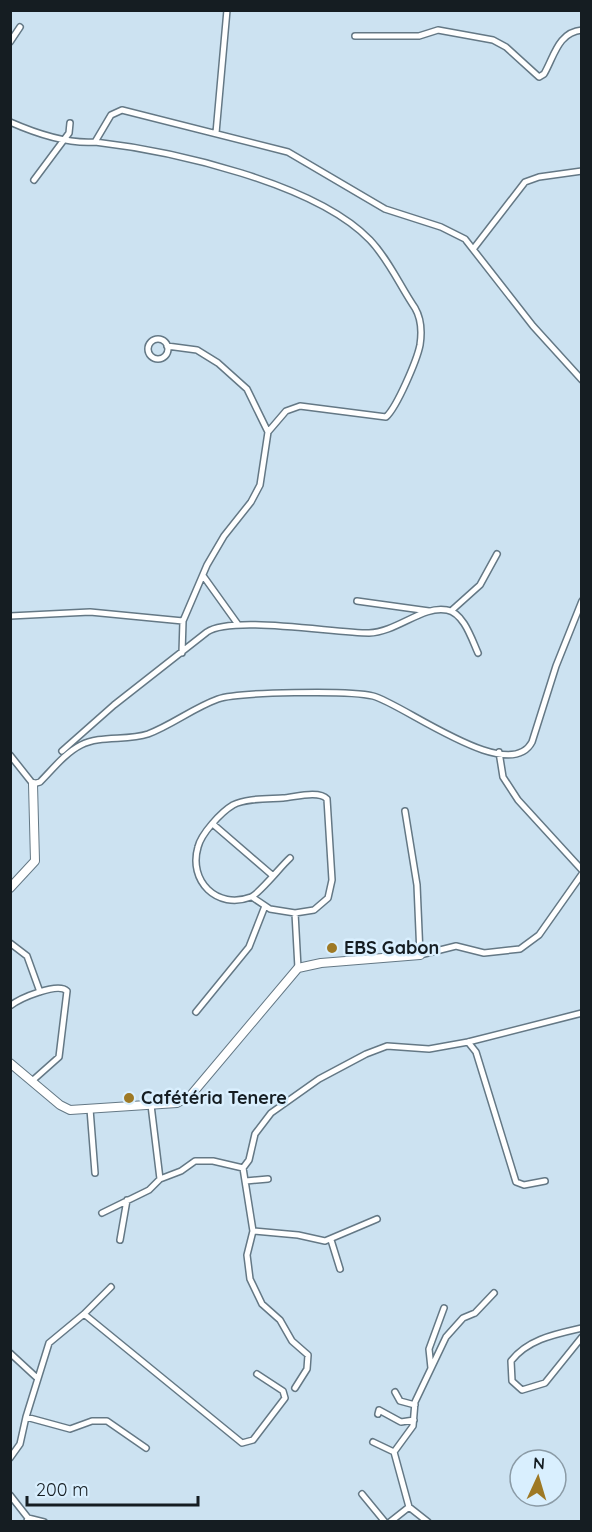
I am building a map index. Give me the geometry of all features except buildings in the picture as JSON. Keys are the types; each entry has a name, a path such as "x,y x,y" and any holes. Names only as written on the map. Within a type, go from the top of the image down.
{"street":[{"path":"216,133 227,10"},
{"path":"10,42 20,27"},
{"path":"355,36 419,36 438,30 493,40 506,46 539,77 544,74 561,40 569,33 582,30"},
{"path":"95,142 111,114 122,110 288,152 385,209 447,230 465,239 533,326 582,380"},
{"path":"10,122 81,144 95,142 131,147 230,170 276,185 329,210 371,240 421,320 419,347 395,404 386,417 300,406 286,411 268,432 260,485 251,502 214,550 183,621 182,653"},
{"path":"34,180 63,138 69,133 70,123"},
{"path":"474,248 525,182 539,177 582,171"},
{"path":"167,346 197,350 218,363 247,389 268,432"},
{"path":"357,601 431,611 451,611 480,585 497,554"},
{"path":"204,577 237,623"},
{"path":"33,784 40,782 82,745 148,734 212,702 232,696 350,693 373,696 452,738 499,752 518,755 530,746 556,666 582,601"},
{"path":"62,751 114,705 212,629 237,623 312,630 380,632 395,628 431,611"},
{"path":"451,611 468,630 478,653"},
{"path":"10,616 90,612 183,621"},
{"path":"10,1063 60,1106 70,1110 177,1103 191,1095 298,968 321,963 420,955 456,946 484,953 520,949 539,935 582,872 519,800 503,777 499,752"},
{"path":"10,755 33,784 35,861 10,888"},
{"path":"319,795 326,798 331,893 314,910 295,913 265,906 252,897 221,899 208,890 199,877 196,862 198,844 233,805 241,802 319,795"},
{"path":"405,811 417,885 420,955"},
{"path":"214,825 272,875"},
{"path":"252,897 290,858"},
{"path":"196,1012 249,946 265,906"},
{"path":"295,913 298,968"},
{"path":"10,944 27,956 40,992"},
{"path":"10,1006 40,992 64,988 68,997 59,1057 32,1081"},
{"path":"295,1388 307,1369 308,1355 292,1341 280,1320 262,1304 253,1288 247,1255 253,1231 246,1204 246,1181 243,1168 249,1160 255,1134 271,1113 336,1070 387,1046 429,1048 468,1042 582,1013"},
{"path":"468,1042 476,1052 516,1182 524,1185 545,1181"},
{"path":"151,1106 159,1179"},
{"path":"90,1109 94,1173"},
{"path":"102,1213 149,1190 159,1179 181,1171 195,1161 213,1161 243,1168"},
{"path":"246,1181 268,1179"},
{"path":"120,1240 127,1200"},
{"path":"253,1231 298,1235 319,1241 331,1240 377,1219"},
{"path":"331,1240 340,1269"},
{"path":"11,1456 20,1444 36,1377 49,1343 84,1314 111,1287"},
{"path":"431,1368 429,1349 444,1308"},
{"path":"394,1452 413,1426 415,1405 446,1338 463,1318 475,1313"},
{"path":"84,1314 242,1443 253,1440 285,1398 283,1391 257,1374"},
{"path":"582,1328 556,1334 521,1350 512,1361 512,1381 522,1390 545,1383 582,1337"},
{"path":"10,1353 36,1377"},
{"path":"395,1392 400,1401 415,1405"},
{"path":"378,1414 379,1410 401,1422 414,1420"},
{"path":"26,1417 70,1429 92,1421 107,1421 146,1448"},
{"path":"373,1442 394,1452 409,1507 428,1521"},
{"path":"362,1494 385,1521"},
{"path":"10,1495 28,1520 44,1521"},
{"path":"390,1521 409,1507"}],"place":[{"name":"EBS Gabon","path":"332,948"},
{"name":"Cafétéria Tenere","path":"129,1098"}]}
